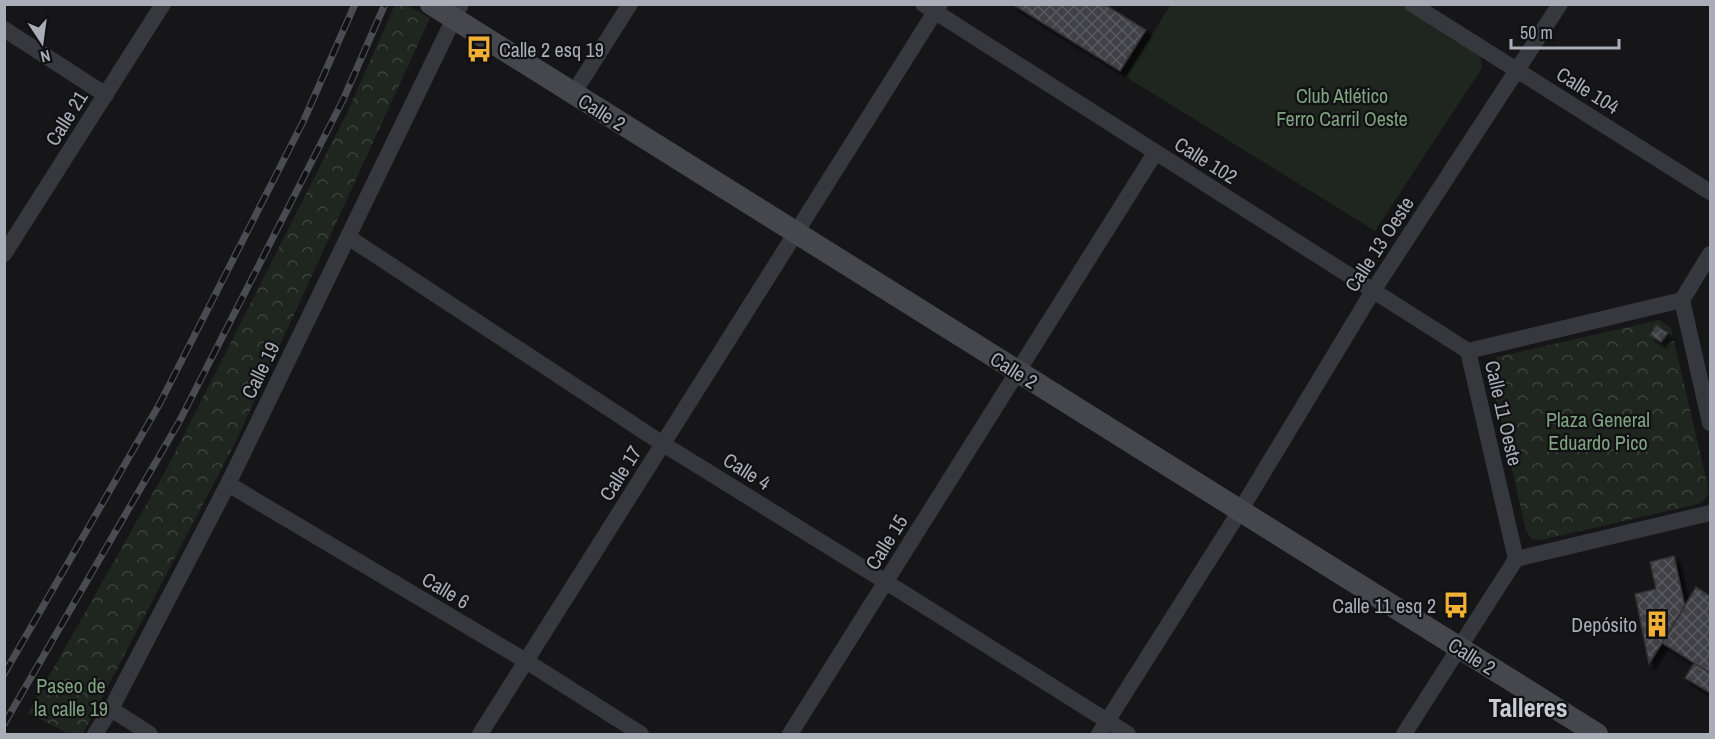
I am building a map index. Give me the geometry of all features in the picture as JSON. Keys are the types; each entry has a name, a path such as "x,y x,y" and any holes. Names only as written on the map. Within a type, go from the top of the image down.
{"street":[{"name":"Calle 21","path":"4,254 163,4"},
{"name":"Calle 2","path":"431,4 458,12 573,94 1597,735"},
{"path":"573,94 630,4"},
{"name":"Calle 104","path":"1412,4 1710,192"},
{"name":"Calle 13 Oeste","path":"1103,728 1240,512 1373,291 1560,4"},
{"name":"Calle 102","path":"933,7 1155,153 1467,351"},
{"name":"Calle 17","path":"480,735 796,234 933,7"},
{"name":"Calle 19","path":"95,735 111,709 228,484 458,12"},
{"path":"4,28 106,95"},
{"name":"Calle 15","path":"790,735 1155,153"},
{"name":"Calle 4","path":"348,237 663,444 886,582 1103,728 1128,735"},
{"path":"1710,254 1682,300 1710,423"},
{"name":"Calle 11 Oeste","path":"1516,559 1467,351 1682,300"},
{"name":"Calle 6","path":"228,484 526,662 641,735"},
{"path":"1404,735 1516,559 1710,513"},
{"path":"111,709 150,735"}],"green space":[{"name":"Club Atlético Ferro Carril Oeste","path":"1171,4 1417,5 1478,43 1482,68 1375,231 1126,77"},
{"name":"Paseo de la calle 19","path":"395,5 407,5 430,18 236,441 83,734 69,734 28,713 167,468 347,113"},
{"name":"Plaza General Eduardo Pico","path":"1659,320 1671,328 1708,487 1706,497 1698,504 1541,540 1531,539 1526,530 1489,370 1490,362 1497,357"}],"building":[{"path":"1012,4 1104,4 1146,30 1120,71"},
{"path":"1656,325 1668,333 1661,342 1650,335"},
{"name":"Depósito","path":"1674,556 1685,606 1649,664 1635,594 1656,589 1650,562"},
{"path":"1696,587 1710,596 1710,673 1662,643"},
{"path":"1694,663 1710,673 1710,693 1685,678"}],"railway":[{"path":"4,674 159,405 303,122 355,4"},
{"path":"4,724 179,422 343,100 385,4"}],"place":[{"name":"Calle 2 esq 19","path":"479,49"},
{"name":"Calle 11 esq 2","path":"1456,605"},
{"name":"Depósito","path":"1657,624"}],"district":[{"name":"Talleres","path":"1528,707"}]}
